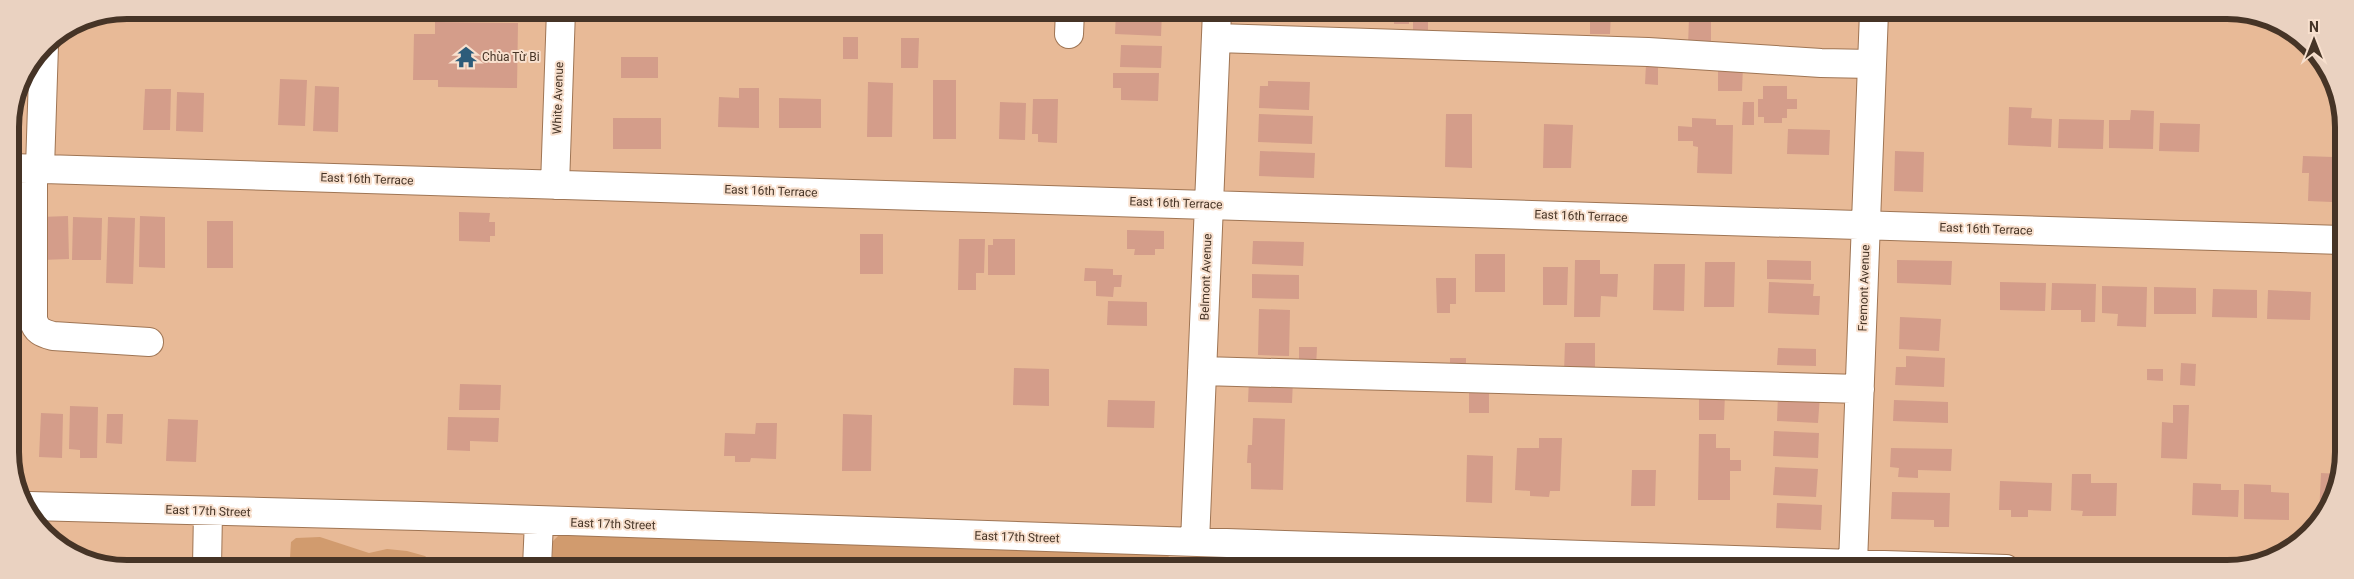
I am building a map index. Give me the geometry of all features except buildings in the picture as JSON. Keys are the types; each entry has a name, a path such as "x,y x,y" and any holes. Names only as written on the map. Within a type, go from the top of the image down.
{"street":[{"name":"White Avenue","path":"555,185 561,19"},
{"name":"Belmont Avenue","path":"1195,542 1217,19"},
{"name":"Fremont Avenue","path":"1853,560 1874,19"},
{"path":"1216,38 1648,52 1821,63 1872,64"},
{"path":"42,60 28,168 33,319 35,328 42,333 54,336 149,342"},
{"name":"East 16th Terrace","path":"28,168 2335,240"},
{"path":"1202,371 1860,389"},
{"name":"East 17th Street","path":"33,506 1195,542 1259,556 1598,560"},
{"path":"207,560 208,511"},
{"path":"537,560 539,521"}],"shaded area":[{"path":"560,534 1169,551 1168,560 552,560 553,541"},
{"path":"320,537 369,553 387,549 407,551 425,556 430,560 293,560 290,558 291,542 296,538"}],"place":[{"name":"Chùa Từ Bi","path":"466,57"}]}
